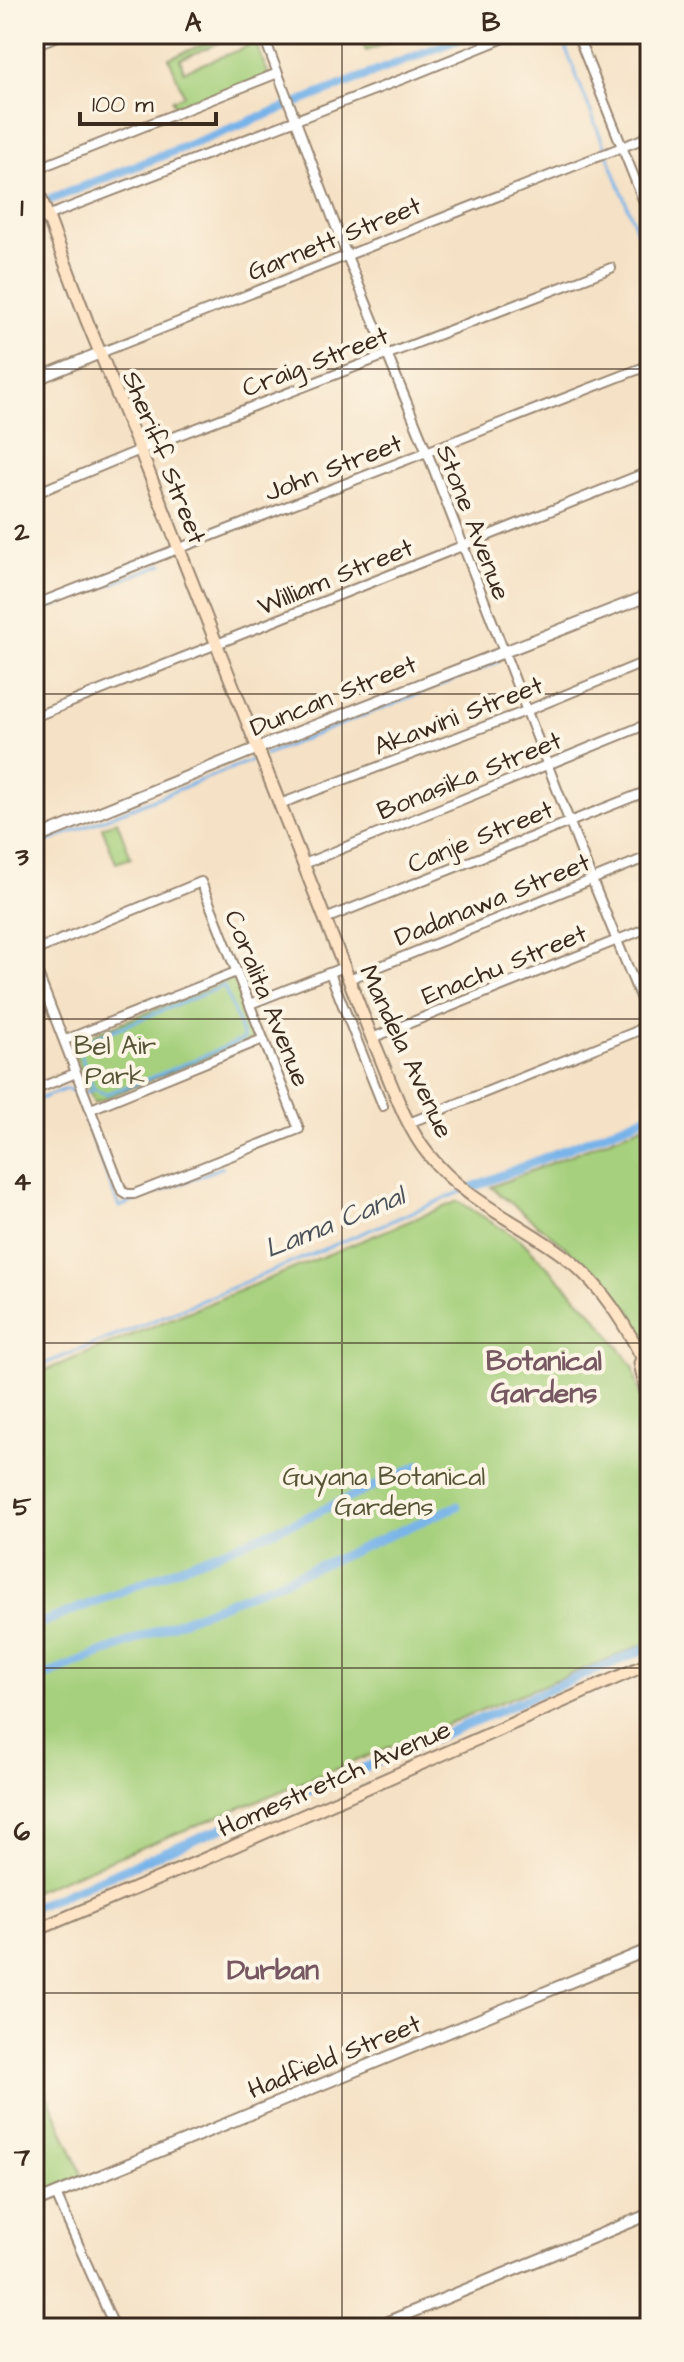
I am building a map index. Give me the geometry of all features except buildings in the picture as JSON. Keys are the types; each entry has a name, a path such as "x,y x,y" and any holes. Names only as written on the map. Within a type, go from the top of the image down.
{"main road":[{"name":"Sheriff Street","path":"36,185 260,754"},
{"name":"Mandela Avenue","path":"260,754 372,1038 409,1123 425,1150 450,1178 479,1202 565,1257 605,1297 635,1342 650,1373"},
{"name":"Mandela Avenue","path":"635,1342 650,1404"},
{"name":"Homestretch Avenue","path":"34,1931 650,1663"}],"street":[{"path":"34,45 63,34"},
{"name":"Stone Avenue","path":"263,34 569,822 647,1010 647,1023 635,1032 409,1123"},
{"path":"34,220 514,34"},
{"path":"577,34 650,217"},
{"path":"34,170 278,73"},
{"name":"Garnett Street","path":"34,380 650,136"},
{"name":"Craig Street","path":"34,494 611,268"},
{"name":"John Street","path":"34,605 647,366"},
{"name":"William Street","path":"34,717 650,471"},
{"name":"Duncan Street","path":"34,839 260,754 503,652 650,595"},
{"name":"Akawini Street","path":"280,804 526,711 650,660"},
{"name":"Bonasika Street","path":"304,864 650,723"},
{"name":"Canje Street","path":"325,919 650,790"},
{"name":"Dadanawa Street","path":"349,979 650,856"},
{"name":"Coralita Avenue","path":"34,951 201,882 299,1129 134,1194 127,1194 122,1191 91,1109"},
{"name":"Enachu Street","path":"372,1038 650,927"},
{"path":"34,964 91,1109 263,1039"},
{"path":"250,1004 344,967"},
{"path":"65,1040 236,972"},
{"path":"330,973 383,1106"},
{"path":"34,1090 78,1077"},
{"name":"Hadfield Street","path":"34,2203 650,1949"},
{"path":"56,2194 115,2328"},
{"path":"373,2328 650,2214"}],"green space":[{"path":"230,34 241,34 180,59 184,71 247,47 242,34 252,34 269,75 177,111 172,100 184,95 169,58"},
{"path":"359,34 410,34 366,51"},
{"path":"117,821 131,858 116,863 102,827"},
{"name":"Bel Air Park","path":"234,978 257,1038 94,1103 70,1043"},
{"path":"650,1123 650,1348 630,1309 568,1249 491,1187"},
{"name":"Guyana Botanical Gardens","path":"458,1201 522,1241 596,1317 633,1366 650,1438 650,1642 34,1891 34,1375"},
{"path":"34,2065 83,2176 34,2197"}],"waterway":[{"path":"34,206 472,34"},
{"path":"565,46 650,264"},
{"path":"34,614 163,564"},
{"path":"264,755 498,662"},
{"path":"34,847 257,758"},
{"path":"34,1101 66,1089 76,1096 94,1089 77,1045 224,986 244,1039 105,1094 94,1089"},
{"path":"76,1096 119,1207 223,1167"},
{"name":"Lama Canal","path":"473,1187 650,1115"},
{"name":"Lama Canal","path":"34,1368 463,1191"},
{"path":"34,1626 305,1518 420,1465"},
{"path":"34,1680 338,1558 457,1506"},
{"path":"34,1907 650,1647"}],"district":[{"name":"Botanical Gardens","path":"544,1376"},
{"name":"Durban","path":"273,1969"}]}
